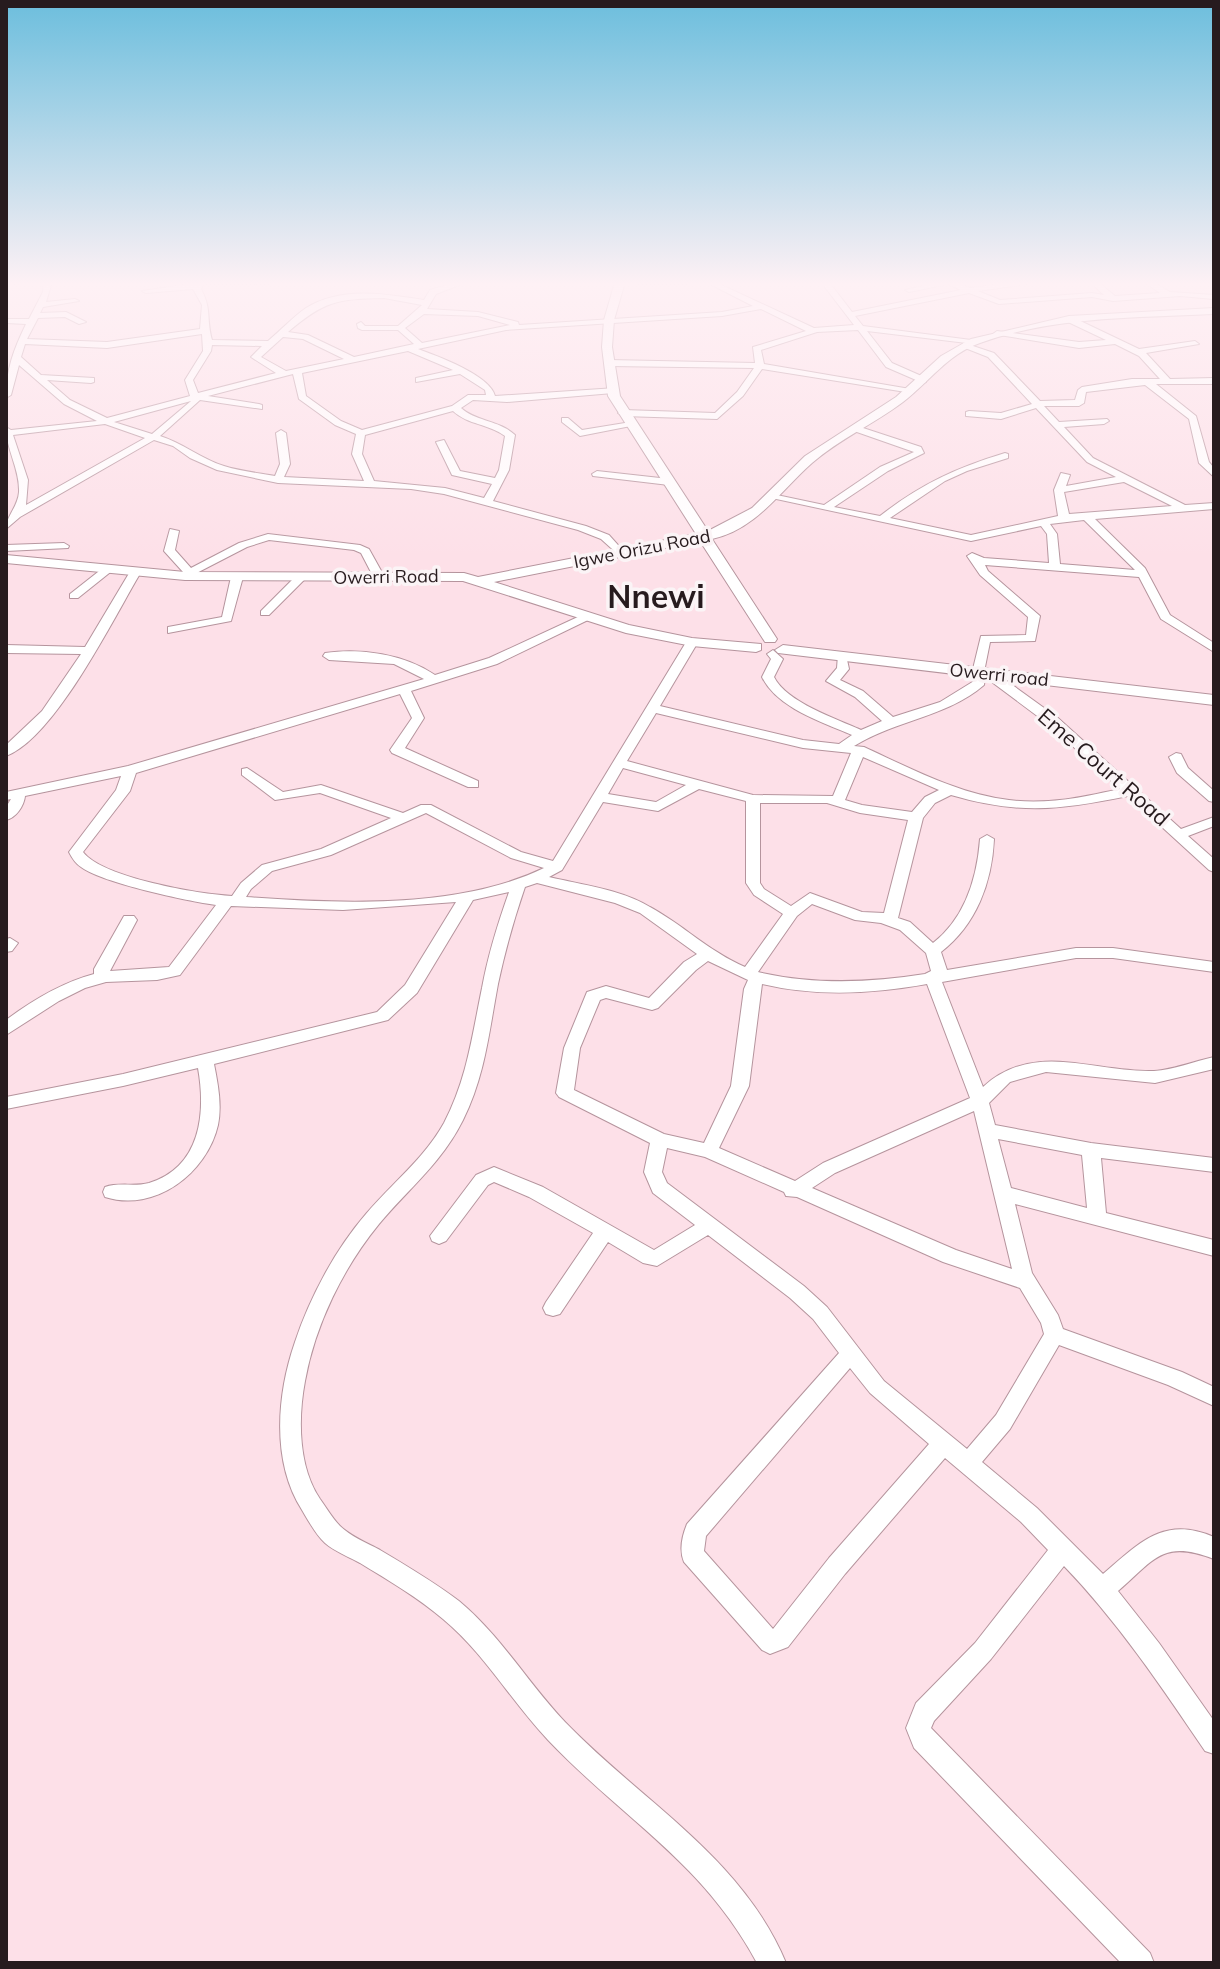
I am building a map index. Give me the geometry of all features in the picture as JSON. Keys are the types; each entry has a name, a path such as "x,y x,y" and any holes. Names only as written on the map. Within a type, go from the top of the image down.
{"main road":[{"path":"611,374 613,390 623,413 703,538 758,615 771,648"},
{"name":"Igwe Orizu Road","path":"482,580 703,538 738,523 772,497 798,468 931,374"},
{"name":"Owerri Road","path":"6,559 107,570 237,577 452,576 482,580 584,618 692,642 771,648"},
{"name":"Owerri road","path":"771,648 1212,698"}],"street":[{"path":"6,395 9,374"},
{"path":"32,374 67,402 106,422 155,436 221,468 278,480 430,488 600,534 621,554"},
{"path":"193,374 189,380 197,397"},
{"path":"19,514 22,469 6,432 106,422 282,374 298,374 302,397 338,423 361,433 455,408 471,397 507,399 613,390"},
{"path":"419,380 448,374"},
{"path":"466,374 489,389 491,397"},
{"path":"623,413 717,416 740,394 754,374"},
{"path":"810,374 912,390"},
{"path":"906,374 923,380"},
{"path":"1008,374 1081,453 1123,479 1183,508"},
{"path":"1160,374 1169,383"},
{"path":"36,377 91,380"},
{"path":"969,414 1001,416 1036,405 1079,403 1082,398 1080,391 1087,388 1147,382 1214,381"},
{"path":"1147,382 1193,418 1204,463 1214,474"},
{"path":"197,397 259,407"},
{"path":"6,526 19,514 155,436 197,397"},
{"path":"455,408 467,420 499,427 510,435 498,482 487,502"},
{"path":"565,420 580,433 631,425"},
{"path":"1055,425 1104,421"},
{"path":"827,507 884,469 919,453 918,449 904,442 857,429"},
{"path":"278,480 285,464 281,433"},
{"path":"361,433 357,454 370,484"},
{"path":"441,442 456,473 498,482"},
{"path":"883,519 918,492 965,469 979,468 1005,456"},
{"path":"597,474 669,482"},
{"path":"1064,518 1059,490 1065,475"},
{"path":"1059,490 1123,479"},
{"path":"772,497 961,537 980,537 1064,518 1214,506"},
{"path":"1086,516 1144,574 1165,617 1214,648"},
{"path":"1043,522 1052,534 1055,567"},
{"path":"174,531 169,551 188,575 243,545 277,537 356,547 365,551 378,576"},
{"path":"653,708 803,744 844,746 860,742 891,722 949,704 980,682 985,639 1031,638 1035,622 1028,610 984,573 961,537"},
{"path":"6,548 64,546"},
{"path":"976,559 1144,574"},
{"path":"74,596 107,570"},
{"path":"6,752 57,703 135,572"},
{"path":"172,630 227,619 237,577"},
{"path":"265,613 299,579"},
{"path":"6,816 17,803 12,795 130,770 404,690 493,661 584,618"},
{"path":"130,770 123,791 76,852 79,858 112,876 176,892 232,900 389,903 518,886 540,879 557,867 692,642"},
{"path":"771,648 777,659 768,677 772,687 860,742 950,790 987,801 1044,806 1133,791"},
{"path":"6,649 90,651"},
{"path":"329,656 399,660 415,666 434,680"},
{"path":"842,658 843,667 832,681 859,694 891,722"},
{"name":"Eme Court Road","path":"983,674 1053,721 1214,867"},
{"path":"404,690 418,718 397,750 473,784"},
{"path":"838,800 860,742"},
{"path":"1176,757 1182,770 1214,798"},
{"path":"620,763 753,799 838,800 860,809 916,817"},
{"path":"247,772 280,797 321,789 401,817"},
{"path":"600,797 658,807 696,785"},
{"path":"890,920 916,817 930,800 950,790"},
{"path":"753,799 753,883 759,892 792,913"},
{"path":"6,1029 49,999 102,977 148,976 174,971 232,900 267,868 326,852 420,809 431,809 516,855 557,867"},
{"path":"1181,834 1214,821"},
{"path":"933,951 956,930 981,886 987,864 987,839"},
{"path":"540,879 636,906 705,956 753,976 855,988 1076,953 1125,955 1214,967"},
{"path":"518,886 499,944 483,1049 466,1095 433,1155 365,1227 343,1260 329,1286 297,1369 289,1400 288,1429 299,1487 319,1521 333,1535 448,1607 482,1639 566,1740 721,1880 755,1928 772,1963"},
{"path":"6,1103 123,1080 363,1024 382,1016 411,989 468,895"},
{"path":"709,1151 740,1086 753,976 792,913 810,898 860,917 890,920 921,938 933,951 936,975 980,1101 1027,1282 1051,1321 1054,1335 1003,1422 970,1461"},
{"path":"102,977 102,969 129,920"},
{"path":"705,956 690,966 652,1004 598,992 578,1027 565,1093 660,1140 709,1151 793,1191 950,1256 1027,1282"},
{"path":"112,1192 133,1195 154,1191 188,1168 204,1144 212,1105 205,1060"},
{"path":"793,1191 841,1163 980,1101 1004,1078 1046,1066 1155,1077 1214,1063"},
{"path":"986,1130 1091,1150 1214,1165"},
{"path":"660,1140 653,1172 660,1188 797,1292 820,1313 877,1387 970,1461 1063,1549 1102,1589 1151,1651 1214,1742"},
{"path":"1091,1150 1097,1217"},
{"path":"439,1236 482,1180 494,1174 536,1192 639,1254 657,1258 709,1225"},
{"path":"1004,1194 1214,1248"},
{"path":"553,1308 604,1232"},
{"path":"1054,1335 1175,1378 1214,1397"},
{"path":"851,1353 695,1532 691,1542 692,1554 762,1635 770,1642 780,1639 837,1566 945,1442"},
{"path":"1102,1589 1165,1537 1197,1537 1214,1548"},
{"path":"1063,1549 983,1651 925,1712 918,1728 923,1739 1140,1963"}],"district":[{"name":"Nnewi","path":"656,597"}]}
